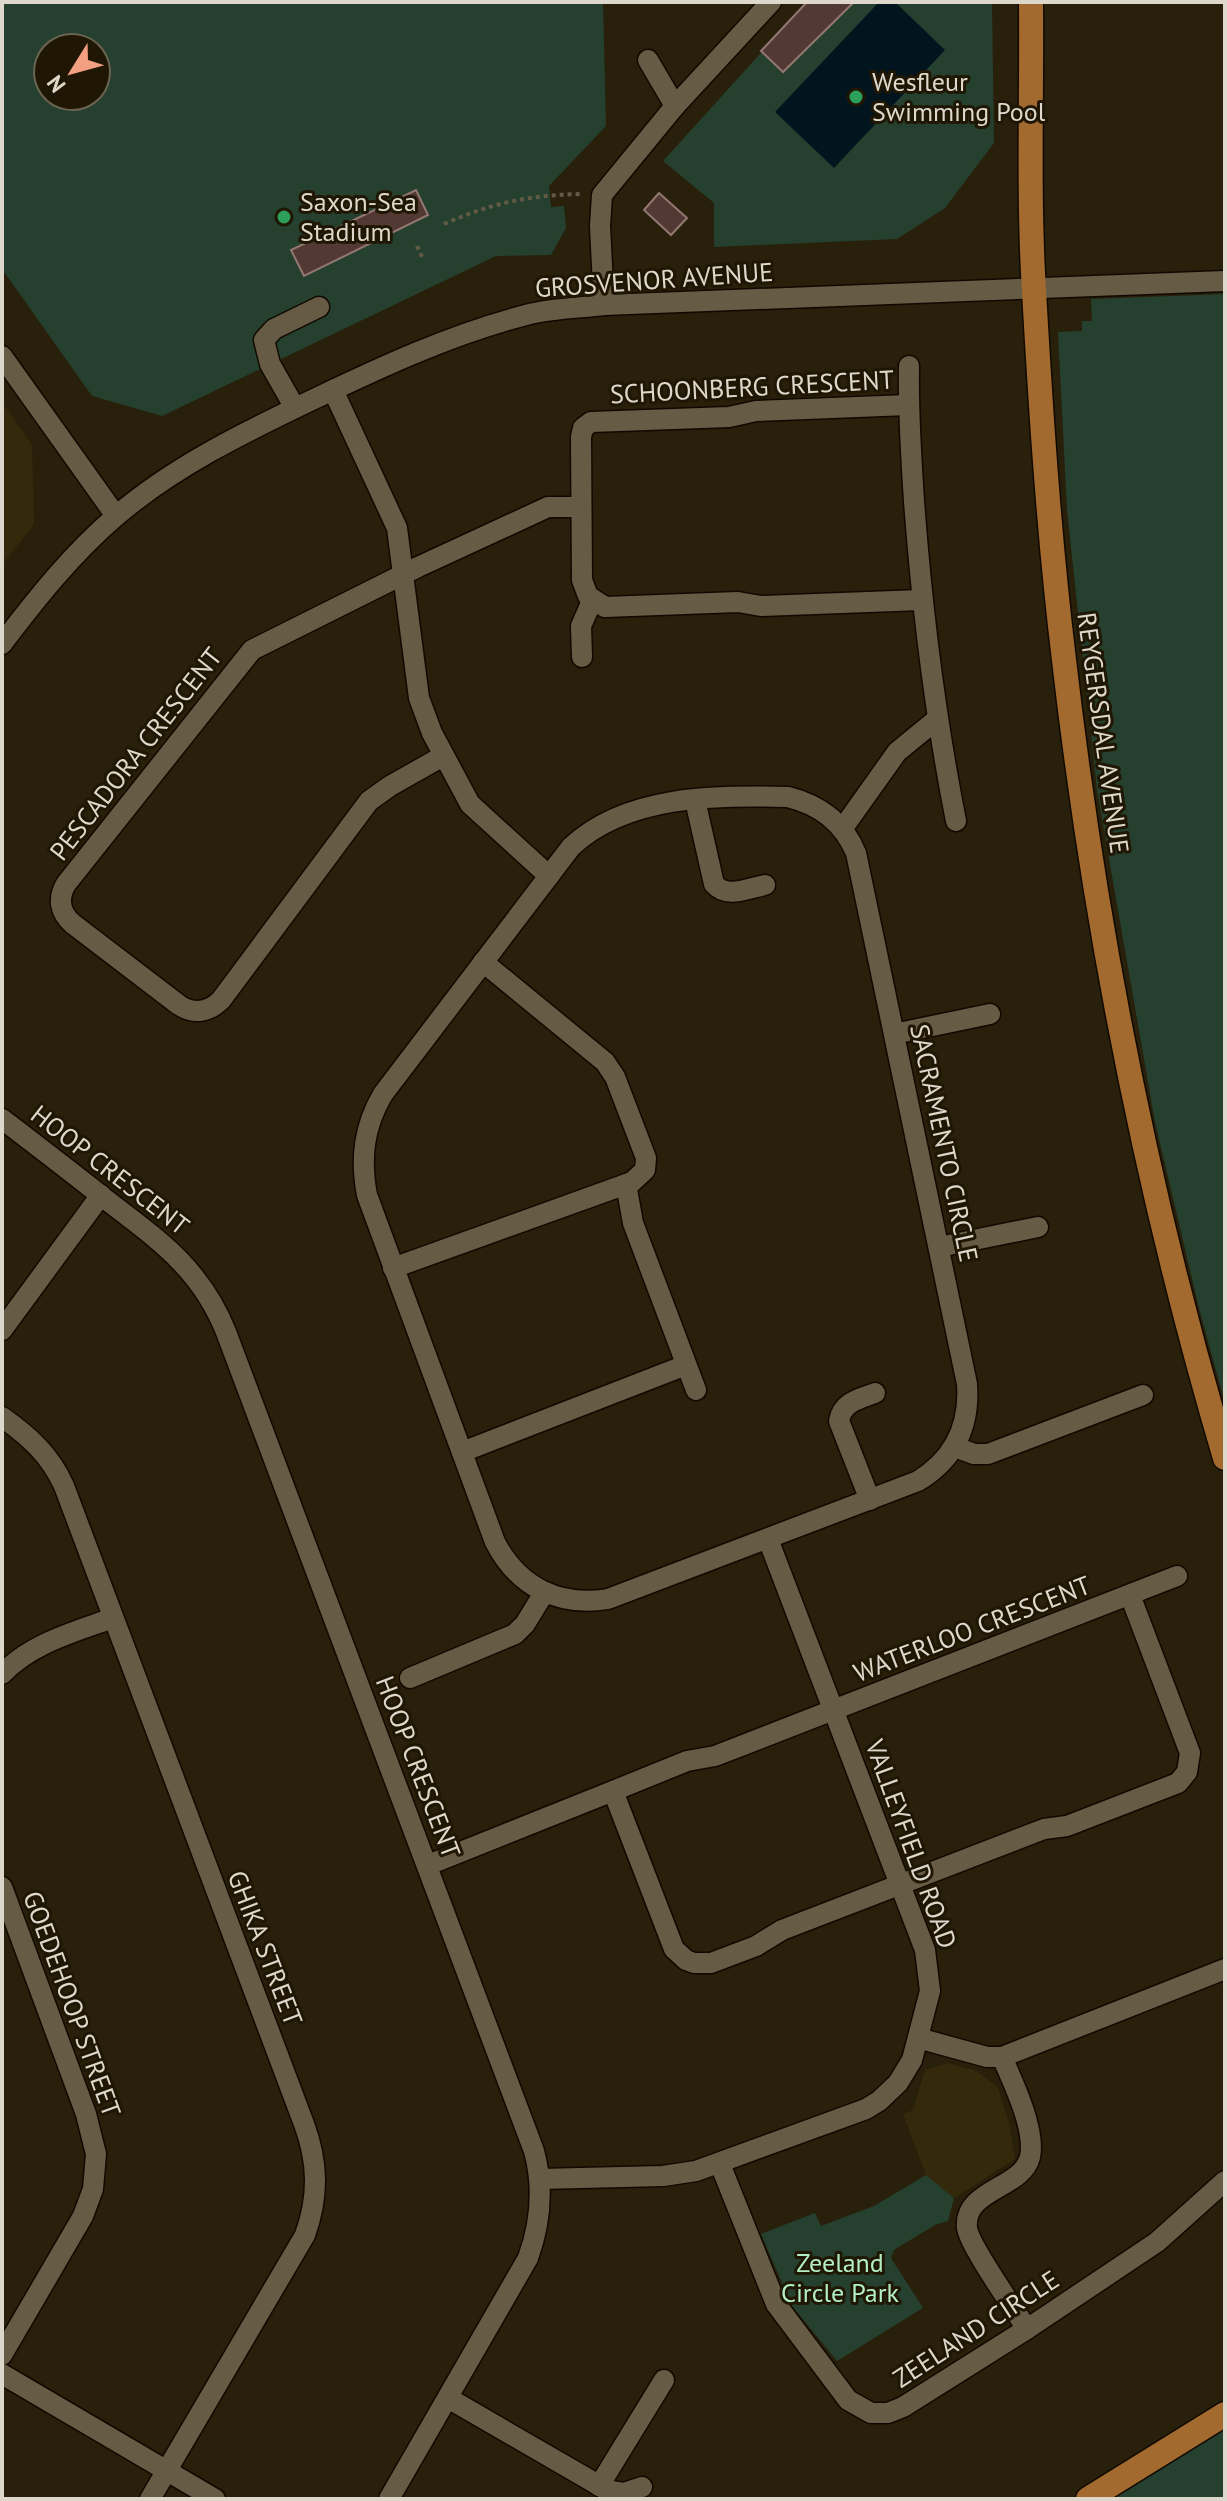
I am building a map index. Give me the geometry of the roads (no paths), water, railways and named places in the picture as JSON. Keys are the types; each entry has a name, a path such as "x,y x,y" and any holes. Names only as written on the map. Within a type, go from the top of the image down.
{"main road":[{"name":"REYGERSDAL AVENUE","path":"1031,2 1034,287 1053,561 1064,660 1090,854 1118,1014 1154,1186 1225,1458"},
{"path":"1088,2499 1225,2414"}],"street":[{"path":"604,305 600,226 602,195 675,106 771,2"},
{"path":"648,60 675,106"},
{"name":"GROSVENOR AVENUE","path":"2,644 62,570 116,516 189,464 333,390 419,351 484,327 530,314 604,305 1225,281"},
{"path":"295,408 270,364 264,340 274,329 319,307"},
{"path":"2,356 116,516"},
{"name":"SCHOONBERG CRESCENT","path":"909,366 908,405 921,600 936,720 956,821"},
{"path":"333,390 393,515 424,716 470,804 549,876"},
{"name":"SCHOONBERG CRESCENT","path":"592,601 582,580 581,507 581,437 583,428 591,422 908,405"},
{"path":"403,575 548,507 581,507"},
{"name":"PESCADORA CRESCENT","path":"403,575 269,639 246,655 66,884 60,897 63,912 73,924 179,1005 193,1011 208,1009 221,1000 369,801 443,756"},
{"path":"582,657 581,626 592,601 612,607 921,600"},
{"path":"843,828 897,752 936,720"},
{"name":"SACRAMENTO CIRCLE","path":"788,797 802,800 825,811 843,828 856,853 967,1384 967,1417 955,1447 939,1466 918,1481 608,1599 576,1601 544,1593 520,1577 502,1555 367,1195 363,1157 369,1124 383,1094 571,847 599,826 667,801 695,800 788,797"},
{"path":"695,800 714,884 718,889 729,893 765,885"},
{"path":"393,1268 626,1184 642,1175 646,1158 611,1069 599,1055 483,962"},
{"path":"894,1034 990,1014"},
{"name":"HOOP CRESCENT","path":"2,1119 177,1255 201,1284 219,1315 531,2140 540,2179 540,2217 528,2258 389,2499"},
{"path":"626,1184 633,1223 696,1390"},
{"path":"2,1330 101,1195"},
{"path":"939,1247 1038,1227"},
{"path":"462,1452 686,1365"},
{"path":"870,1500 839,1421 848,1404 875,1393"},
{"path":"955,1447 974,1454 988,1454 1143,1395"},
{"name":"GHIKA STREET","path":"2,1417 38,1444 59,1474 304,2124 315,2163 314,2207 305,2235 150,2499"},
{"name":"VALLEYFIELD ROAD","path":"540,2179 663,2176 720,2164 866,2109 879,2101 906,2072 930,1991 929,1964 768,1539"},
{"name":"WATERLOO CRESCENT","path":"428,1865 687,1761 715,1756 1177,1576"},
{"path":"410,1678 515,1634 544,1593"},
{"name":"WATERLOO CRESCENT","path":"900,1884 1044,1829 1067,1826 1171,1786 1183,1778 1190,1766 1190,1753 1130,1595"},
{"path":"2,1674 41,1645 113,1618"},
{"path":"613,1791 674,1949 694,1963 711,1963 756,1946 782,1930 900,1884"},
{"name":"GOEDEHOOP STREET","path":"2,1887 86,2114 96,2154 93,2189 83,2216 2,2355"},
{"path":"918,2038 987,2057 1002,2057 1225,1969"},
{"path":"1002,2057 1026,2119 1029,2159 1022,2171 976,2203 967,2227 974,2244 1027,2329"},
{"name":"ZEELAND CIRCLE","path":"720,2164 776,2304 848,2400 863,2410 880,2414 896,2411 1157,2242 1225,2181"},
{"path":"2,2374 215,2499"},
{"path":"599,2486 664,2380"},
{"path":"448,2398 599,2486 630,2493"}],"water":[{"path":"879,2 895,2 945,50 834,168 775,112"}],"place":[{"name":"Wesfleur Swimming Pool","path":"856,97"},
{"name":"Saxon-Sea Stadium","path":"284,217"}],"park label":[{"name":"Zeeland Circle Park","path":"840,2278"}]}
